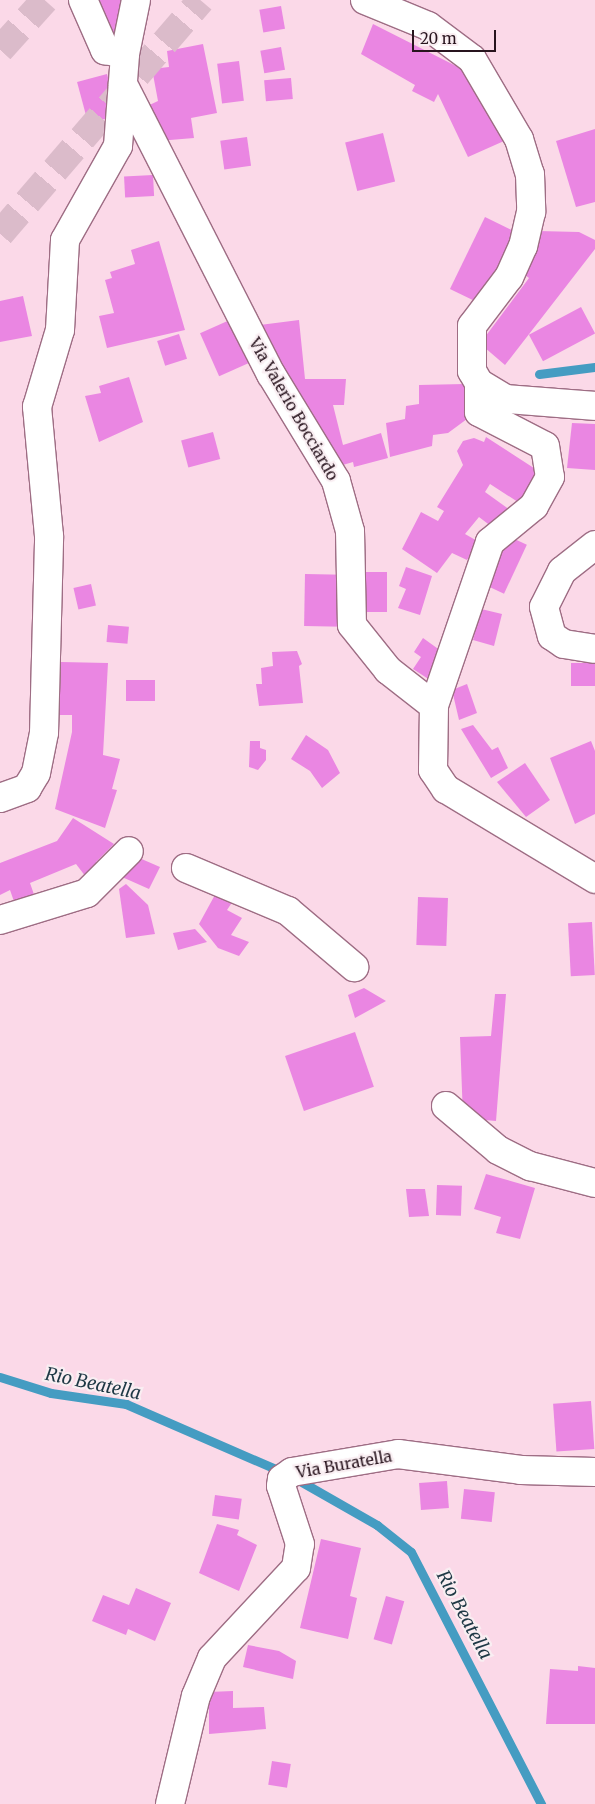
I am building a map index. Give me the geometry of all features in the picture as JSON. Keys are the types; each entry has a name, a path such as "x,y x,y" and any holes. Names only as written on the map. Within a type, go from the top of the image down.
{"street":[{"path":"83,0 106,50 125,54"},
{"path":"0,798 27,788 36,773 44,733 49,536 37,407 60,330 65,240 118,146 125,54 136,0"},
{"path":"365,0 428,26 472,59 491,84 519,139 530,174 531,212 523,246 509,277 472,326 469,355 479,382 479,412 545,446 550,477 534,506 490,542 434,706 433,770 446,789 595,879"},
{"name":"Via Valerio Bocciardo","path":"123,84 271,374 336,481 350,531 352,625 388,670 434,706"},
{"path":"479,382 506,399 595,406"},
{"path":"595,545 562,571 544,607 552,636 573,647 595,649"},
{"path":"0,920 67,902 87,893 129,851"},
{"path":"186,868 288,912 354,967"},
{"path":"446,1106 498,1150 530,1166 595,1183"},
{"name":"Via Buratella","path":"170,1804 196,1696 212,1658 296,1568 300,1544 281,1486 282,1479 292,1472 398,1454 521,1470 595,1472"}],"building":[{"path":"85,0 127,0 116,36 99,34"},
{"path":"281,6 285,29 263,32 259,10"},
{"path":"373,24 462,69 504,141 468,157 438,94 434,102 412,91 415,85 361,54"},
{"path":"203,44 217,113 191,118 194,138 158,141 143,108 158,101 152,69 169,67 167,51"},
{"path":"281,47 285,70 264,73 260,51"},
{"path":"239,61 244,101 222,103 217,64"},
{"path":"107,74 118,116 88,124 77,82"},
{"path":"291,78 293,99 266,101 264,80"},
{"path":"595,129 595,202 576,207 556,141"},
{"path":"383,133 395,182 357,191 345,142"},
{"path":"247,137 251,166 224,169 220,141"},
{"path":"153,175 154,196 125,197 124,177"},
{"path":"0,213 10,215 7,235 0,234"},
{"path":"485,217 516,232 480,304 450,289"},
{"path":"538,231 579,232 595,240 595,249 505,365 484,347 485,337 529,278 521,272"},
{"path":"159,241 185,330 107,348 99,316 114,313 105,280 112,278 110,272 135,264 131,250"},
{"path":"23,296 32,336 0,342 0,301"},
{"path":"581,307 595,334 543,361 529,335"},
{"path":"232,319 251,362 219,376 200,333"},
{"path":"299,320 305,379 346,379 344,405 333,405 343,445 381,433 388,458 354,467 353,462 336,467 253,326"},
{"path":"179,334 187,359 165,366 157,341"},
{"path":"129,377 143,422 99,442 85,396 101,393 99,386"},
{"path":"464,384 467,419 448,433 433,435 432,446 390,457 386,423 405,419 406,406 419,404 419,385"},
{"path":"572,423 595,424 595,470 567,468"},
{"path":"213,432 220,459 188,468 181,441"},
{"path":"486,437 540,472 521,504 490,484 485,492 510,510 496,530 479,517 465,534 479,542 467,560 452,553 437,573 402,549 421,512 438,521 444,511 437,507 463,465 457,451 463,441 474,438 484,442"},
{"path":"506,535 527,545 504,594 483,584"},
{"path":"406,567 432,576 420,615 398,608 406,589 399,586"},
{"path":"357,572 387,572 387,612 357,612"},
{"path":"305,574 344,575 343,627 304,626"},
{"path":"91,584 96,605 78,609 73,588"},
{"path":"477,608 502,614 494,646 473,640 475,632 468,629"},
{"path":"108,625 129,627 127,644 107,642"},
{"path":"423,638 448,656 433,682 413,669 421,657 414,652"},
{"path":"297,651 302,664 299,666 303,703 259,706 256,684 262,684 261,668 273,666 272,652"},
{"path":"61,662 108,663 103,755 120,759 112,789 117,790 105,828 55,809 72,732 72,715 59,715"},
{"path":"571,663 595,663 595,686 571,686"},
{"path":"126,680 155,680 155,701 126,701"},
{"path":"467,684 477,713 459,720 452,690"},
{"path":"473,725 492,750 498,747 508,768 491,778 461,729"},
{"path":"306,735 328,750 340,773 322,788 310,771 291,759"},
{"path":"250,741 260,741 260,748 266,750 266,760 258,770 249,767"},
{"path":"591,741 595,751 595,814 575,824 550,758"},
{"path":"525,763 550,800 526,817 497,782"},
{"path":"73,818 114,844 96,862 103,870 89,881 76,864 30,883 38,906 18,913 10,890 0,895 0,863 57,841"},
{"path":"137,857 160,867 149,889 122,877"},
{"path":"126,884 148,905 155,934 126,938 119,889"},
{"path":"216,893 233,901 227,910 242,918 231,935 249,942 239,956 218,948 199,924"},
{"path":"418,897 448,898 446,946 416,945"},
{"path":"592,922 595,975 571,976 568,923"},
{"path":"195,929 207,942 178,950 173,933"},
{"path":"364,988 386,1001 355,1018 348,995"},
{"path":"495,994 506,994 496,1121 463,1118 460,1037 491,1036"},
{"path":"355,1032 374,1087 304,1111 285,1056"},
{"path":"486,1174 535,1188 520,1239 496,1233 501,1217 474,1209"},
{"path":"437,1185 462,1186 461,1216 436,1215"},
{"path":"406,1189 425,1189 429,1216 409,1217"},
{"path":"591,1401 594,1449 556,1452 553,1404"},
{"path":"447,1481 449,1508 421,1510 419,1483"},
{"path":"464,1489 495,1492 492,1522 461,1519"},
{"path":"215,1495 242,1499 239,1520 212,1516"},
{"path":"217,1524 239,1530 237,1535 257,1545 239,1591 199,1573"},
{"path":"321,1539 361,1548 350,1596 357,1598 348,1639 300,1628"},
{"path":"136,1588 171,1603 155,1641 128,1629 126,1635 92,1621 103,1595 129,1605"},
{"path":"386,1596 404,1601 392,1644 374,1639"},
{"path":"248,1645 279,1651 296,1661 293,1679 243,1667"},
{"path":"578,1666 595,1668 595,1724 546,1724 550,1669 578,1671"},
{"path":"233,1691 233,1708 264,1707 266,1729 209,1734 209,1692"},
{"path":"272,1761 291,1764 287,1788 268,1785"}],"waterway":[{"path":"539,374 595,367"},
{"name":"Rio Beatella","path":"0,1377 51,1393 126,1404 285,1473"},
{"name":"Rio Beatella","path":"300,1481 377,1525 411,1552 541,1804"}],"tunnel":[{"path":"0,50 45,0"},
{"path":"0,234 201,0"}]}
